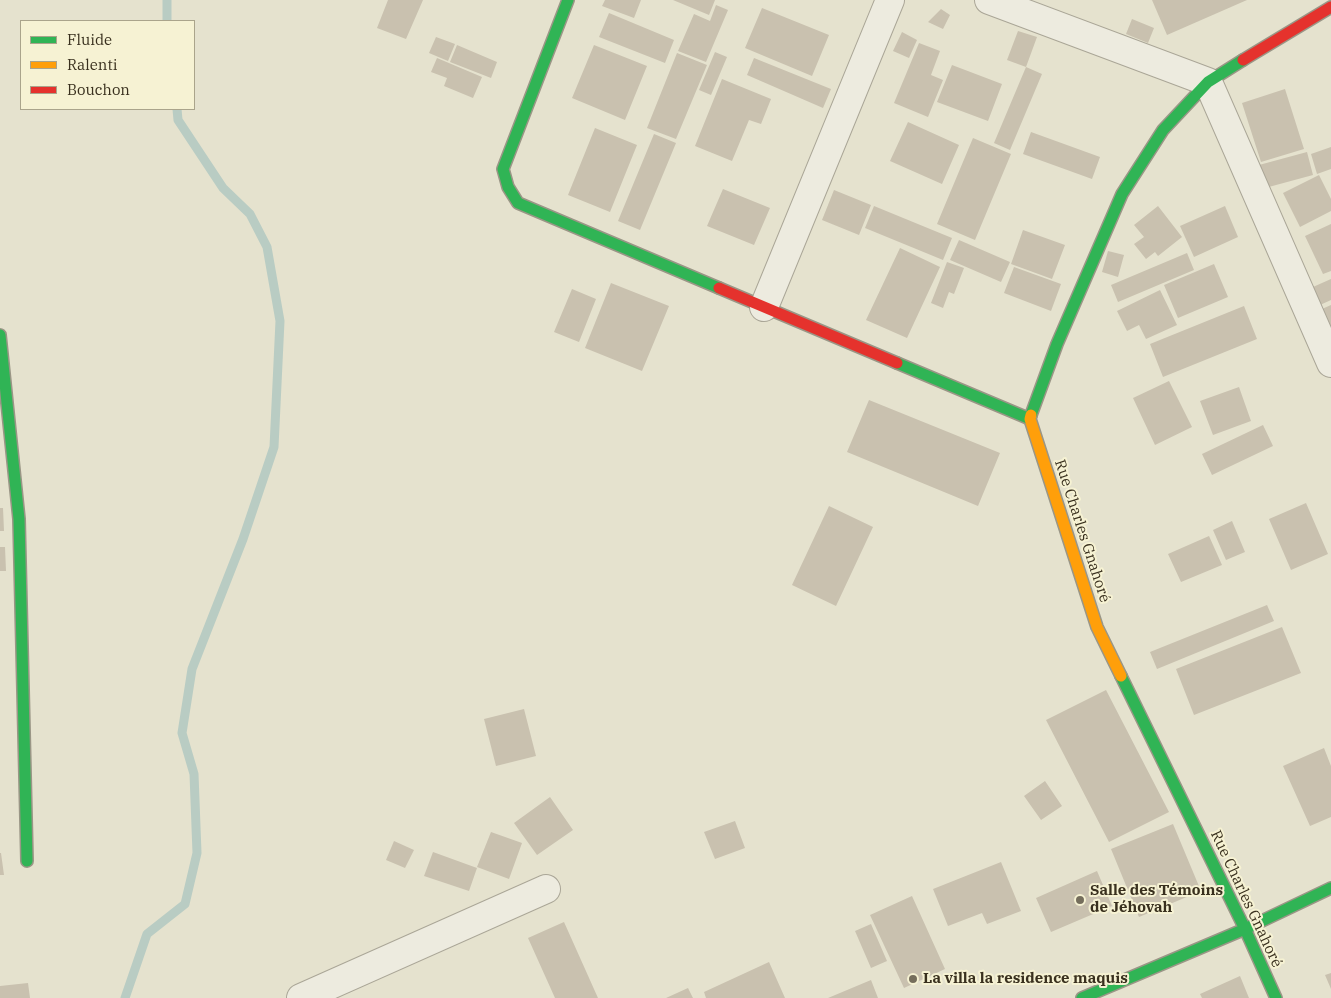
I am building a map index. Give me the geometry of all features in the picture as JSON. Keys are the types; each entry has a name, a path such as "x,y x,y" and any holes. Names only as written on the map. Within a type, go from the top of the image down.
{"street":[{"path":"568,0 503,168 508,187 518,203 1030,419 1057,344 1122,194 1163,130 1208,82 1331,8"},
{"path":"764,307 890,0"},
{"path":"989,0 1208,82 1331,363"},
{"path":"0,335 19,518 27,861"},
{"name":"Rue Charles Gnahoré","path":"1030,419 1097,627 1245,929 1276,998"},
{"path":"1082,998 1245,929 1331,888"},
{"path":"301,998 546,890"}],"building":[{"path":"388,0 423,0 406,39 377,28"},
{"path":"605,0 641,0 634,18 602,6"},
{"path":"673,0 715,0 709,15"},
{"path":"1152,0 1247,0 1167,35"},
{"path":"716,5 728,10 706,62 678,51 694,14 710,21"},
{"path":"762,8 829,35 812,76 745,48"},
{"path":"941,9 950,15 943,29 928,22"},
{"path":"609,13 674,40 665,63 599,37"},
{"path":"1132,19 1154,28 1148,43 1126,34"},
{"path":"1018,31 1037,37 1026,67 1007,60"},
{"path":"902,32 917,40 909,58 893,51"},
{"path":"436,37 455,44 448,61 429,53"},
{"path":"919,43 940,51 931,75 943,80 928,117 894,103"},
{"path":"457,45 497,62 491,78 450,62"},
{"path":"594,45 647,66 625,120 572,98"},
{"path":"715,52 727,57 711,95 699,90"},
{"path":"677,53 707,65 676,139 647,128"},
{"path":"437,58 482,77 473,98 444,86 447,78 431,72"},
{"path":"754,58 831,89 823,108 747,75"},
{"path":"952,65 1002,84 988,121 937,102"},
{"path":"1026,67 1042,74 1010,150 994,143"},
{"path":"722,79 771,99 761,124 749,120 732,161 695,146"},
{"path":"1285,89 1304,149 1261,162 1242,103"},
{"path":"908,122 959,145 942,184 890,161"},
{"path":"595,128 637,145 610,212 568,195"},
{"path":"1031,132 1100,157 1092,179 1023,154"},
{"path":"654,134 676,143 640,230 618,221"},
{"path":"973,138 1011,154 975,240 937,224"},
{"path":"1331,147 1331,169 1317,174 1311,154"},
{"path":"1307,152 1313,175 1265,188 1259,165"},
{"path":"1319,175 1331,199 1331,211 1300,227 1283,193"},
{"path":"723,189 770,208 754,245 707,226"},
{"path":"834,190 871,205 859,235 822,220"},
{"path":"874,206 952,238 943,260 865,228"},
{"path":"1158,206 1182,237 1158,256 1155,252 1146,259 1134,244 1144,237 1134,225"},
{"path":"1225,206 1238,237 1194,257 1180,226"},
{"path":"1331,224 1331,271 1323,274 1305,236"},
{"path":"1023,230 1065,245 1052,279 1011,264"},
{"path":"959,240 1010,262 1001,282 950,260"},
{"path":"900,248 940,267 907,338 866,320"},
{"path":"1108,251 1124,255 1118,277 1102,272"},
{"path":"1187,253 1194,270 1118,302 1111,285"},
{"path":"947,262 964,268 954,294 949,292 943,308 931,303"},
{"path":"1214,264 1228,297 1178,318 1164,285"},
{"path":"1014,267 1061,284 1051,311 1004,293"},
{"path":"1331,279 1331,300 1320,305 1313,287"},
{"path":"611,283 669,306 642,371 585,348"},
{"path":"572,289 596,299 579,342 554,332"},
{"path":"1160,290 1177,325 1146,339 1139,325 1127,331 1117,311"},
{"path":"1331,305 1331,329 1322,309"},
{"path":"1244,306 1257,339 1163,377 1150,344"},
{"path":"1169,381 1192,427 1155,445 1133,398"},
{"path":"1239,387 1251,421 1213,435 1200,401"},
{"path":"869,400 1000,453 978,506 847,452"},
{"path":"1263,425 1273,446 1212,475 1202,454"},
{"path":"1306,503 1328,554 1291,570 1269,519"},
{"path":"829,506 873,527 836,606 792,585"},
{"path":"0,508 3,508 4,531 0,531"},
{"path":"1232,521 1245,552 1226,560 1213,530"},
{"path":"1209,536 1222,565 1181,582 1168,554"},
{"path":"0,547 5,547 6,571 0,571"},
{"path":"1267,605 1274,621 1157,669 1150,652"},
{"path":"1282,627 1301,673 1194,715 1176,669"},
{"path":"1106,690 1169,812 1109,842 1046,720"},
{"path":"524,709 536,756 496,766 484,719"},
{"path":"1324,748 1331,766 1331,817 1310,826 1283,766"},
{"path":"1045,781 1062,806 1041,820 1024,796"},
{"path":"550,797 573,830 537,855 514,823"},
{"path":"735,821 745,848 715,859 704,832"},
{"path":"1173,824 1201,891 1139,917 1111,849"},
{"path":"491,832 522,843 509,879 477,867"},
{"path":"394,841 414,850 405,868 386,860"},
{"path":"433,852 477,868 469,891 424,876"},
{"path":"1,853 4,875 0,875"},
{"path":"1001,862 1021,911 987,924 982,913 948,926 933,889"},
{"path":"1097,871 1112,906 1051,932 1036,898"},
{"path":"912,896 945,969 904,988 870,915"},
{"path":"564,922 598,998 555,998 528,938"},
{"path":"871,924 887,961 871,968 855,931"},
{"path":"769,962 785,998 706,998 704,992"},
{"path":"1331,973 1331,989 1325,975"},
{"path":"1240,976 1249,998 1202,998 1200,994"},
{"path":"871,980 878,998 828,998"},
{"path":"28,983 30,998 0,998 0,986"},
{"path":"688,988 693,998 666,998"}],"waterway":[{"path":"167,0 167,20"},
{"path":"125,998 147,934 185,904 197,853 194,774 182,733 192,669 243,539 274,447 280,321 267,247 250,214 223,188 178,120 177,110"}],"traffic: fast":[{"path":"568,0 503,169 508,187 518,203 719,288"},
{"path":"1031,415 1057,344 1122,194 1163,130 1208,82 1243,60"},
{"path":"0,335 19,519 27,861"},
{"path":"897,363 1030,419"},
{"path":"1121,676 1245,929 1276,998"},
{"path":"1082,998 1245,929 1331,888"}],"traffic: slow":[{"path":"1031,415 1030,419 1097,627 1121,676"}],"traffic: jam":[{"path":"1243,60 1331,7"},
{"path":"719,288 897,363"}],"place":[{"name":"Salle des Témoins de Jéhovah","path":"1080,900"},
{"name":"La villa la residence maquis","path":"913,979"}]}
